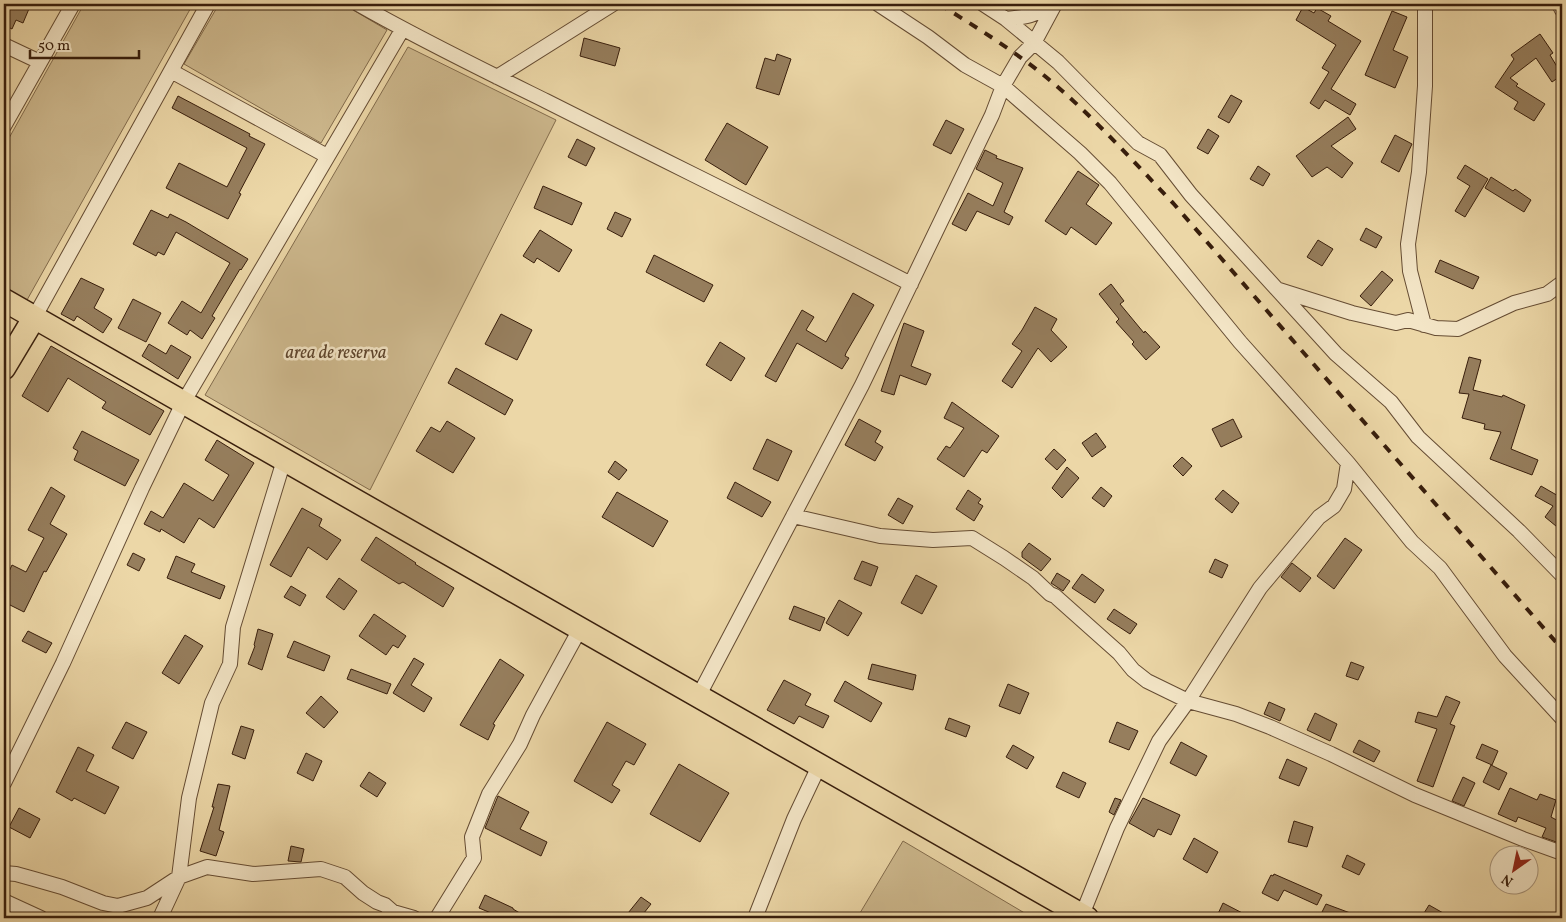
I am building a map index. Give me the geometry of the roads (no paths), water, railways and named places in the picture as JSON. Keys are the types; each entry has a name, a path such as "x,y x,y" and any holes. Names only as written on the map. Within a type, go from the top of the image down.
{"main road":[{"path":"4,300 1084,917"},
{"path":"4,368 34,318"}],"street":[{"path":"4,126 72,4"},
{"path":"34,318 208,4"},
{"path":"358,4 402,30 657,158 775,214 911,284"},
{"path":"497,77 613,4"},
{"path":"878,4 928,37 964,65 1003,86 1080,153 1110,183 1240,342 1348,463 1412,542 1440,568 1505,656 1562,718"},
{"path":"983,4 1006,19 1058,62 1138,143 1160,155 1191,195 1336,354 1391,402 1418,437 1520,531 1562,575"},
{"path":"1006,19 1023,18 1036,14 1051,4"},
{"path":"698,697 862,385 992,115 1003,86 1020,57 1034,43 1056,4"},
{"path":"1424,324 1410,272 1408,244 1419,172 1425,86 1425,4"},
{"path":"1559,4 1562,10"},
{"path":"4,783 63,663 123,529 183,403 402,30"},
{"path":"4,45 40,62"},
{"path":"170,71 327,156"},
{"path":"1278,290 1352,313 1396,323 1408,320 1436,328 1458,329 1514,303 1547,294 1562,283"},
{"path":"160,918 179,876 189,798 212,702 230,664 233,627 284,460"},
{"path":"1084,917 1117,828 1159,741 1188,701 1260,588 1319,517 1334,506 1344,489 1348,463"},
{"path":"793,516 880,536 933,540 960,537 972,538 1011,563 1055,596 1119,653 1133,670 1147,681 1188,701 1236,714 1270,727 1415,795 1562,853"},
{"path":"437,918 474,858 472,837 489,794 520,744 533,715 580,629"},
{"path":"755,918 794,819 819,766"},
{"path":"4,874 16,874 34,879 62,887 103,903 118,906 147,898 179,876 207,867 253,874 322,869 345,877 363,893 385,905 394,915 414,918"},
{"path":"4,901 41,918"}],"railway":[{"path":"939,4 994,39 1033,67 1063,92 1111,138 1173,203 1562,649"}],"park label":[{"name":"area de reserva","path":"336,352"}]}
